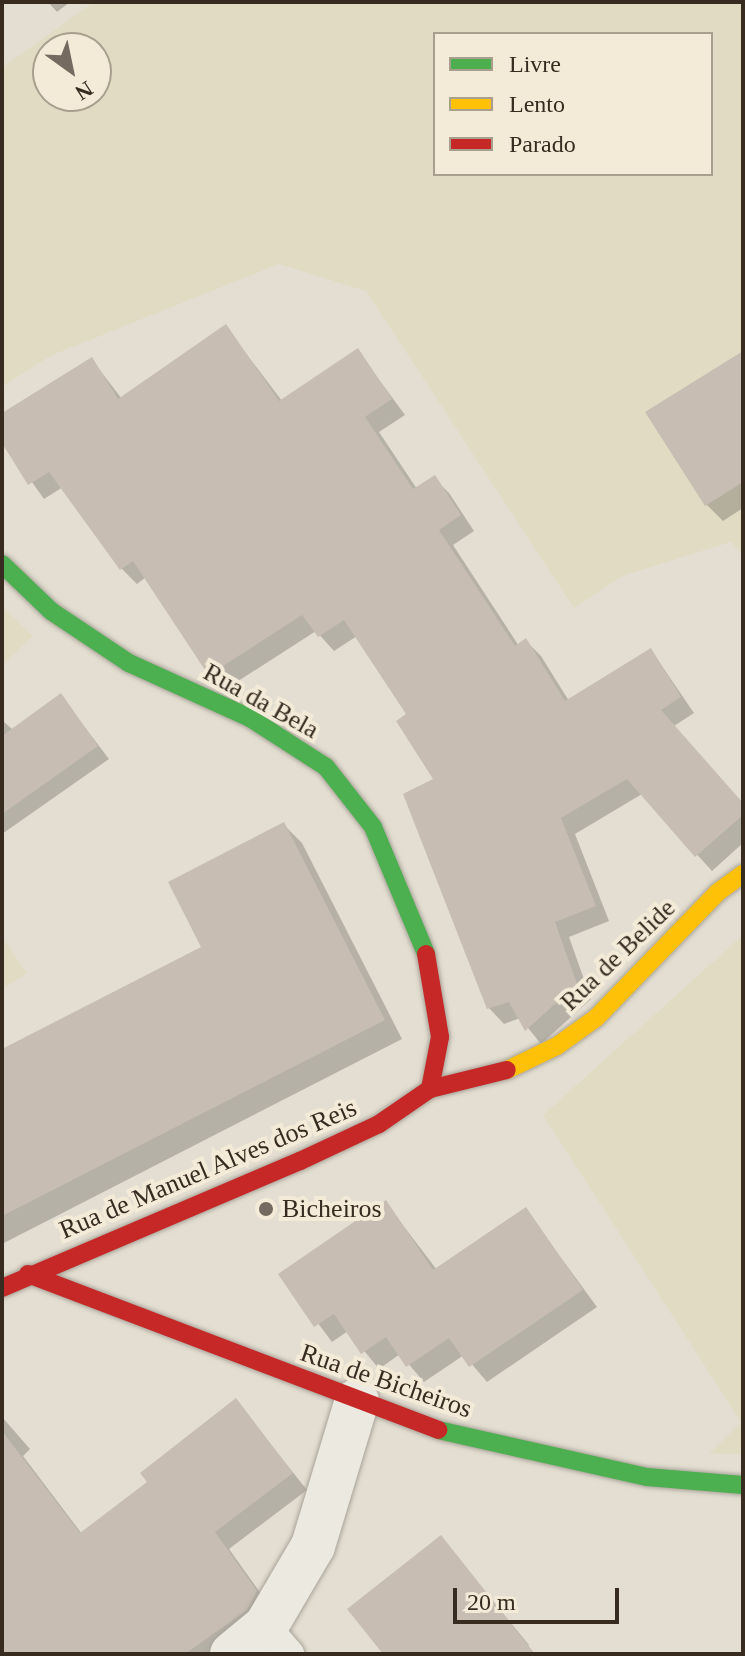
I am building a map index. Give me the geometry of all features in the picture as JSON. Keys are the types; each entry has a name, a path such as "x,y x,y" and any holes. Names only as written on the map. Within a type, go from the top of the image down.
{"street":[{"name":"Rua da Bela","path":"2,564 51,611 129,663 250,718 326,767 373,827 408,901 434,978 440,1037 430,1089"},
{"name":"Rua de Belide","path":"430,1089 503,1072 557,1046 596,1018 718,892 743,874"},
{"name":"Rua de Manuel Alves dos Reis","path":"2,1288 28,1274 300,1161 379,1124 430,1089"},
{"name":"Rua de Bicheiros","path":"28,1274 442,1431 647,1477 743,1485"},
{"path":"232,1654 278,1640 313,1546 357,1400"}],"shaded area":[{"path":"94,2 743,2 743,555 731,542 622,576 574,608 366,291 279,264 50,356 2,387 2,68 32,46 32,112 112,112 112,32 52,32"},
{"path":"2,606 33,636 2,666"},
{"path":"743,935 743,1454 709,1454 741,1422 543,1115"},
{"path":"2,937 27,973 2,989"}],"building":[{"path":"226,324 279,401 358,348 392,399 365,417 413,489 435,475 461,515 439,530 515,646 526,638 565,701 651,648 681,697 661,710 743,803 743,815 695,857 627,779 561,818 596,906 555,922 577,984 525,1031 509,1002 487,1009 403,794 433,779 396,721 406,714 344,620 318,637 302,615 212,673 205,670 133,561 120,570 49,472 28,485 2,443 2,413 92,357 118,399"},
{"path":"743,351 743,482 705,506 645,412"},
{"path":"61,693 98,746 2,814 2,736"},
{"path":"284,822 385,1020 2,1216 2,1049 201,947 168,882"},
{"path":"386,1200 433,1270 526,1207 583,1290 469,1367 449,1338 406,1367 386,1337 361,1354 334,1314 314,1327 278,1274"},
{"path":"236,1398 293,1473 215,1532 257,1591 247,1610 185,1654 2,1654 2,1431 80,1533 147,1482 140,1473"},
{"path":"441,1535 535,1654 383,1654 347,1609"}],"traffic: fast":[{"path":"2,564 51,611 129,663 250,718 326,767 373,827 426,954"},
{"path":"438,1430 647,1477 743,1485"}],"traffic: slow":[{"path":"507,1070 557,1046 596,1018 718,892 743,874"}],"traffic: jam":[{"path":"426,954 440,1037 430,1089"},
{"path":"2,1288 300,1161 379,1124 430,1089 507,1070"},
{"path":"28,1274 438,1430"}],"place":[{"name":"Bicheiros","path":"266,1209"}]}
